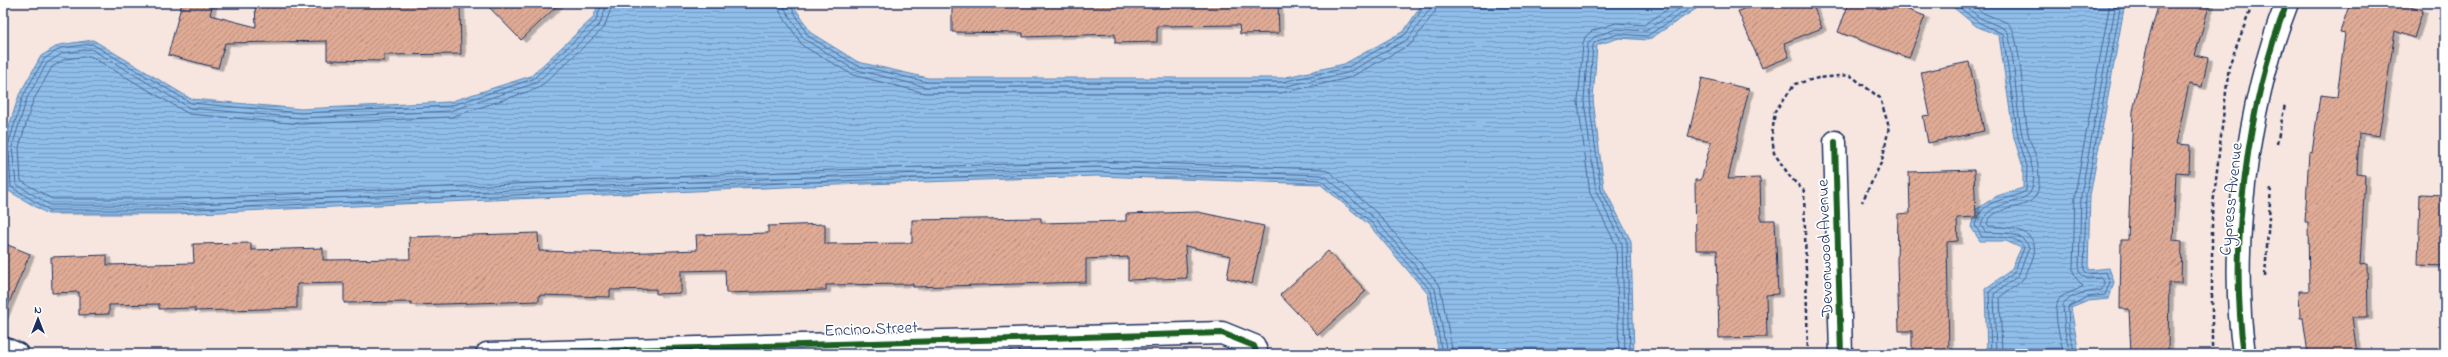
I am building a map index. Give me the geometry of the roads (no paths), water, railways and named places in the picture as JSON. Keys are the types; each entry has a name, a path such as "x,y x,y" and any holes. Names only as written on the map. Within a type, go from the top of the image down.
{"street":[{"name":"Cypress Avenue","path":"2244,354 2237,269 2249,146 2275,33 2287,3"},
{"name":"Devonwood Avenue","path":"1835,142 1841,354"},
{"name":"Encino Street","path":"487,354 997,346 1222,333 1256,350"},
{"path":"3,348 17,354"}],"water":[{"path":"599,3 792,3 811,33 858,62 928,78 1282,78 1344,64 1404,31 1423,3 1705,3 1648,40 1619,38 1597,45 1593,100 1604,188 1631,241 1634,354 1439,354 1428,294 1368,224 1320,184 1097,176 808,186 175,214 48,214 7,190 4,142 19,95 41,56 59,45 93,40 191,99 301,109 449,102 531,76 593,18"},
{"path":"1948,3 2125,3 2090,196 2088,270 2109,268 2114,282 2109,299 2088,301 2071,308 2079,354 1987,354 1985,289 2011,270 2021,248 2006,241 1980,241 1971,227 1975,210 1997,196 2023,188 2023,167 2014,138 1999,36 1976,26"}]}
